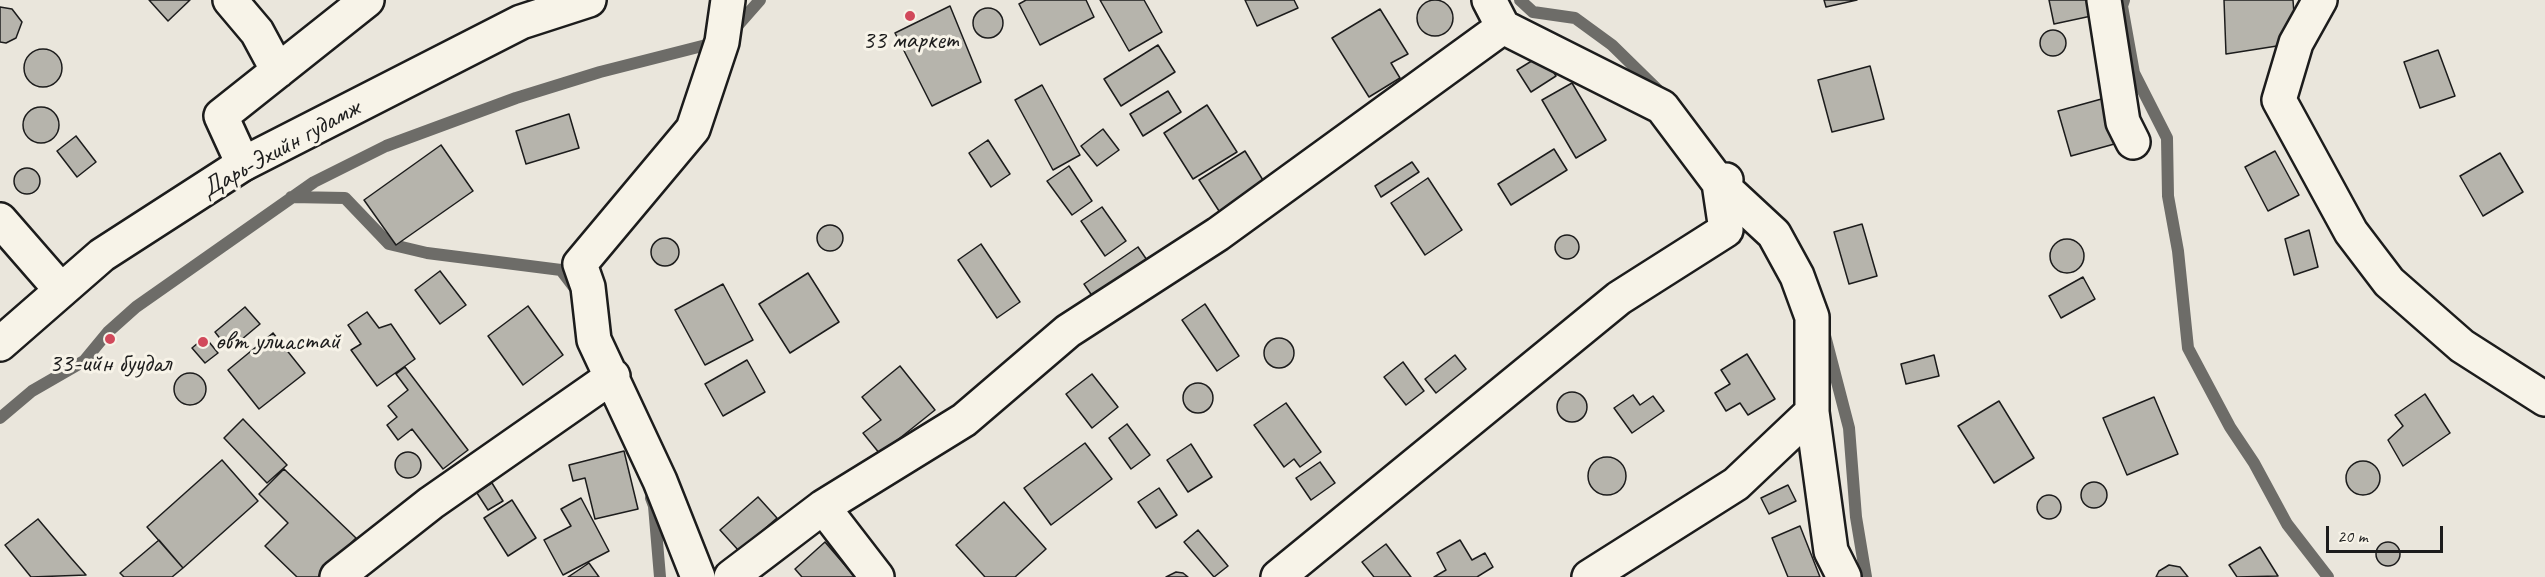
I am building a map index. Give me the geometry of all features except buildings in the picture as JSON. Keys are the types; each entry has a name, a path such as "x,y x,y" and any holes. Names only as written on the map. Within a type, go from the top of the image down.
{"street":[{"path":"230,0 257,32 278,70"},
{"path":"243,164 221,116 367,0"},
{"name":"Дарь-Эхийн гудамж","path":"0,344 102,255 243,164 520,22 589,0"},
{"path":"698,577 660,481 613,376 594,340 588,287 580,264 693,129 722,42 728,0"},
{"path":"2104,0 2123,122 2133,142"},
{"path":"2320,0 2296,43 2279,100 2351,232 2389,282 2462,346 2545,399"},
{"path":"731,577 823,507 964,420 1068,331 1218,234 1496,14 1662,108 1774,234 1797,276 1812,317 1812,412 1831,551 1844,577"},
{"path":"1278,577 1619,298 1726,230 1726,180"},
{"path":"0,220 61,290"},
{"path":"337,577 431,503 613,376"},
{"path":"1589,577 1736,484 1812,412"},
{"path":"823,507 877,577"}],"waterway":[{"path":"731,33 760,0"},
{"path":"1520,0 1533,12 1575,18 1612,45 1661,93"},
{"path":"2124,0 2122,6 2134,73 2167,138 2168,196 2178,251 2188,348 2230,427 2254,463 2287,524 2328,577"},
{"path":"0,418 32,391 84,361 108,332 136,307 314,182 386,146 516,98 600,72 718,42"},
{"path":"291,197 345,198 389,244 427,253 561,270 577,291"},
{"path":"1823,328 1849,428 1856,517 1866,577"},
{"path":"651,498 654,506 660,577"}],"place":[{"name":"33 маркет","path":"910,16"},
{"name":"33-ийн буудал","path":"110,339"},
{"name":"өвт улиастай","path":"203,342"}]}
